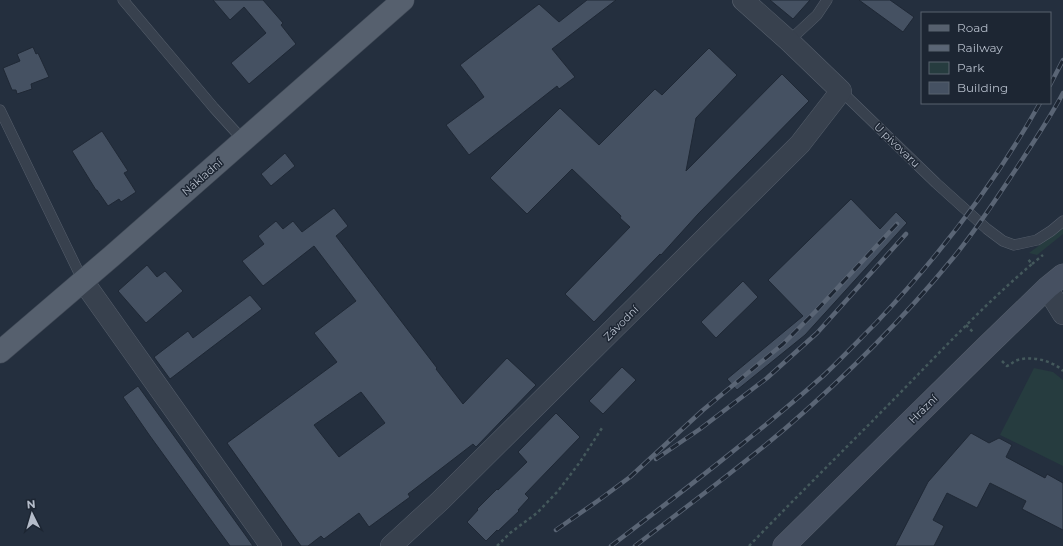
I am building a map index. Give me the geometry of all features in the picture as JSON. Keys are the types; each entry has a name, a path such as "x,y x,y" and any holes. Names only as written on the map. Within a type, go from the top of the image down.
{"main road":[{"name":"Nákladní","path":"0,352 403,0"},
{"name":"Hrázní","path":"784,546 1055,281"}],"street":[{"name":"U pivovaru","path":"743,0 789,41 841,91"},
{"name":"Závodní","path":"391,546 440,501 800,144 841,91"},
{"path":"83,281 271,546"},
{"path":"1055,281 1063,314"}],"lane":[{"path":"123,0 243,140"},
{"path":"789,41 817,15 828,0"},
{"name":"U pivovaru","path":"841,91 936,183 987,229 1003,241 1014,246 1017,245"},
{"path":"0,110 83,281"},
{"path":"1017,245 1037,240 1051,231 1063,220"}],"path":[{"path":"749,546 966,325 1006,286 1032,264 1017,245"},
{"path":"987,346 1007,366 1016,361 1031,359 1045,360 1059,367 1063,371"},
{"path":"497,546 510,532 537,513 558,491 580,462 602,428"}],"green space":[{"path":"1063,228 1063,234 1037,255 1029,253"},
{"path":"1034,368 1053,372 1063,380 1063,466 1000,435"}],"building":[{"path":"213,0 263,0 283,23 281,25 296,44 249,84 231,63 266,33 244,7 230,20"},
{"path":"587,0 616,0 552,49 575,77 559,89 557,86 469,155 446,125 484,97 460,65 539,4 559,22"},
{"path":"770,0 810,0 793,19"},
{"path":"859,0 890,0 914,17 903,32"},
{"path":"33,47 36,54 38,53 49,77 31,84 32,89 17,94 16,90 12,90 3,68 20,61 17,54"},
{"path":"709,48 737,75 696,118 686,171 782,74 809,101 698,214 661,255 660,254 594,322 565,294 630,227 620,218 621,216 572,169 527,214 490,178 560,108 599,145 655,89 662,95"},
{"path":"102,131 128,171 124,173 136,192 121,202 119,199 108,206 96,190 72,151"},
{"path":"285,153 295,166 271,186 261,174"},
{"path":"851,199 880,229 896,212 907,223 805,335 737,390 727,379 803,316 768,280"},
{"path":"334,208 348,226 336,236 463,404 507,358 536,385 476,447 473,444 408,494 410,497 369,527 359,513 324,539 321,536 308,546 301,546 227,443 337,362 314,333 356,301 314,246 263,286 242,261 264,244 258,236 276,221 283,229 293,221 302,232","holes":["361,392 385,423 339,457 314,425"]},
{"path":"147,265 157,277 165,271 183,291 146,323 118,291"},
{"path":"743,281 758,297 716,338 701,322"},
{"path":"250,295 262,309 170,379 154,357 188,331 193,338"},
{"path":"622,367 636,380 603,414 589,401"},
{"path":"138,386 253,546 230,546 150,436 123,397"},
{"path":"556,413 580,437 525,494 529,498 518,510 519,511 486,541 467,522 478,510 477,509 497,489 498,490 527,462 518,452"},
{"path":"971,433 989,443 999,438 1012,445 1006,457 1045,478 1047,474 1063,483 1063,530 1022,509 1026,501 990,483 977,508 947,493 933,520 944,526 934,546 895,546 928,482"}],"railway":[{"path":"1051,83 1063,60"},
{"path":"635,546 731,473 787,427 831,388 894,325 934,281 971,235 1022,160 1063,93"},
{"path":"611,546 771,420 823,376 876,323 922,272 965,218 1023,133 1039,104"},
{"path":"556,530 630,477 703,410 783,344 897,224"},
{"path":"656,459 700,429 767,378 817,333 906,234"}]}
